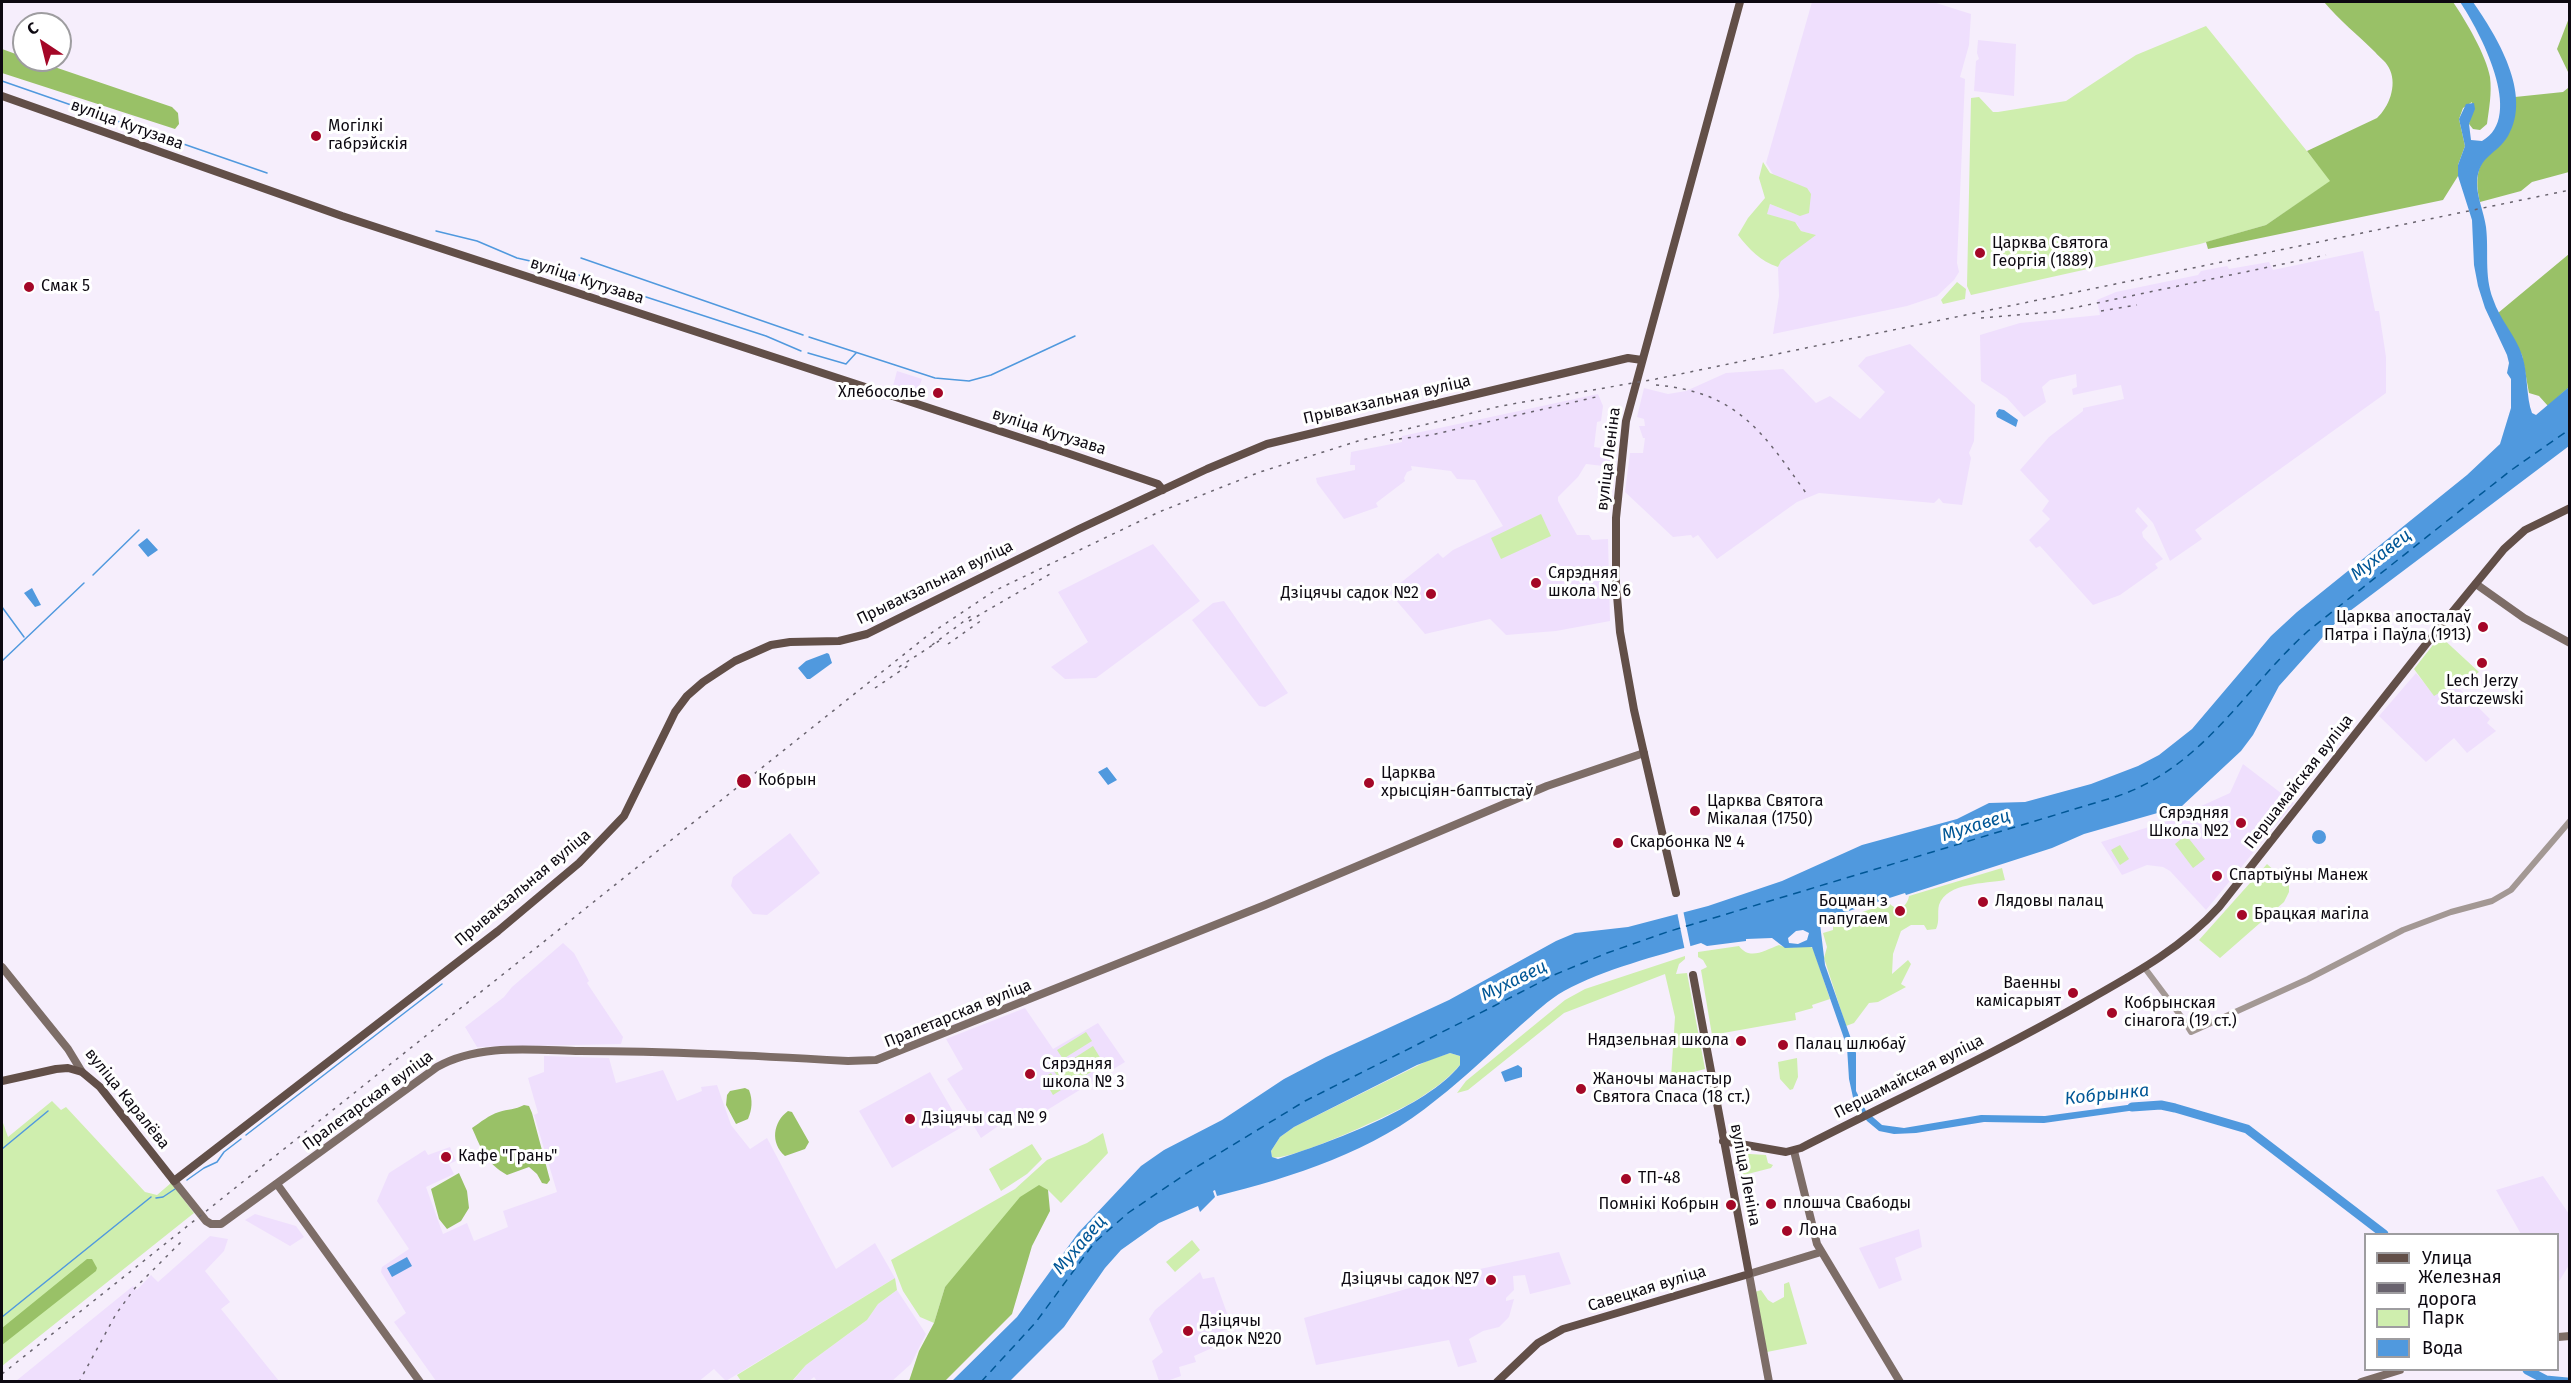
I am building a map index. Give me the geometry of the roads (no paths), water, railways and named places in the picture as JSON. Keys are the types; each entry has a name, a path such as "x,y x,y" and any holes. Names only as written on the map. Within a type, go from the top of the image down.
{"main road":[{"name":"вуліца Леніна","path":"1676,893 1644,753 1620,632 1615,561 1616,518 1626,420 1740,2"},
{"name":"вуліца Кутузава","path":"2,96 342,216 1061,451 1158,484 1163,490"},
{"name":"Прывакзальная вуліца","path":"174,1181 522,912 579,863 624,816 675,712 694,690 735,661 771,645 790,642 839,641 867,634 1207,469 1276,442 1628,358 1642,360"},
{"name":"Першамайская вуліца","path":"1794,1151 2008,1044 2144,967 2191,936 2219,907 2427,643 2518,535 2534,524 2570,508"},
{"path":"2476,585 2524,618 2570,643"},
{"name":"Пралетарская вуліца","path":"206,1221 221,1224 447,1060 496,1051 636,1051 848,1061 876,1060 1265,905 1546,786 1644,753"},
{"name":"вуліца Каралёва","path":"2,968 68,1049 82,1072 100,1087 206,1221"},
{"name":"вуліца Леніна","path":"1693,975 1769,1382"},
{"path":"2,1081 56,1069 68,1068 82,1072"},
{"path":"1723,1141 1786,1152 1794,1151 1817,1244 1900,1382"},
{"path":"277,1184 420,1382"},
{"name":"Савецкая вуліца","path":"1497,1382 1539,1343 1563,1329 1821,1252"},
{"path":"2361,1382 2397,1371"}],"street":[{"path":"2144,967 2191,1032 2308,979 2403,930 2492,900 2511,890 2570,820"}],"water":[{"name":"Мухавец","path":"2460,2 2473,2 2492,31 2508,66 2514,84 2516,102 2515,120 2508,136 2484,161 2478,174 2477,189 2487,236 2490,290 2496,307 2522,355 2532,413 2536,415 2569,387 2569,446 2338,620 2279,686 2253,735 2241,751 2182,806 2084,834 2052,848 1827,918 1820,924 1825,965 1856,1053 1856,1091 1866,1111 1882,1125 1904,1128 1981,1115 2045,1116 2142,1103 2143,1109 2044,1123 1984,1122 1916,1133 1894,1134 1879,1131 1867,1121 1854,1102 1849,1079 1847,1047 1812,947 1785,948 1772,938 1746,939 1746,941 1707,946 1701,943 1613,970 1580,983 1552,998 1436,1100 1387,1134 1360,1148 1275,1180 1217,1196 1215,1190 1213,1191 1215,1197 1200,1212 1198,1206 1159,1223 1121,1250 1105,1268 1064,1327 1010,1381 951,1382 1017,1317 1078,1233 1141,1166 1164,1150 1222,1120 1284,1079 1449,1000 1556,941 1575,933 1628,927 1708,906 1782,881 1862,845 1957,819 1989,803 2025,802 2091,784 2138,766 2159,755 2192,729 2271,636 2297,612 2467,475 2500,444 2511,408 2511,379 2507,373 2509,363 2478,286 2474,265 2472,220 2458,176 2458,165 2465,146 2459,119 2466,104 2474,103 2475,109 2469,124 2471,140 2482,141 2494,129 2500,113 2499,94 2495,73 2487,52","holes":["1803,930 1809,933 1807,940 1798,944 1789,943 1788,938 1796,931","1450,1053 1460,1056 1460,1065 1425,1095 1376,1122 1349,1133 1278,1159 1272,1157 1271,1151 1280,1137 1294,1127 1417,1065"]},
{"path":"1999,409 2018,420 2016,427 1997,417 1996,413"},
{"path":"147,538 158,550 148,557 138,545"},
{"path":"32,588 41,605 35,607 24,593"},
{"path":"827,653 832,663 807,679 798,668 806,661"},
{"path":"1107,767 1117,780 1108,785 1098,772"},
{"path":"2319,830 2324,832 2326,837 2324,842 2319,844 2314,842 2312,837 2314,832"},
{"path":"1518,1065 1522,1068 1522,1077 1505,1082 1501,1072"},
{"path":"407,1257 412,1266 392,1277 387,1268"}],"waterway":[{"path":"2,81 267,173"},
{"path":"436,231 477,241 517,258 548,265"},
{"path":"581,258 803,335"},
{"path":"560,269 766,336 801,351"},
{"path":"809,337 935,378 969,381 991,375 1075,336"},
{"path":"808,353 846,364 856,353"},
{"path":"93,575 139,530"},
{"path":"2,661 84,583"},
{"path":"2,607 24,637"},
{"path":"246,1135 442,984"},
{"name":"Кобрынка","path":"2132,1107 2161,1105 2247,1129 2383,1233"},
{"path":"2,1149 48,1111"},
{"path":"187,1180 217,1162 224,1152 241,1139"},
{"path":"156,1198 163,1197 175,1189"},
{"path":"2,1317 151,1197"},
{"name":"Кобрынка","path":"2529,1371 2546,1380 2567,1382"}],"railway":[{"path":"2,1374 927,636 994,591 1159,512 1260,472 1358,441 1501,406 1656,379 2570,190"},
{"path":"1981,318 2054,312 2326,255"},
{"path":"2101,311 2137,305"},
{"path":"1656,385 1684,389 1707,396 1745,418 1761,433 1806,493"},
{"path":"1390,440 1431,435 1596,397"},
{"path":"969,621 1050,574"},
{"path":"932,645 975,613"},
{"path":"948,644 982,620"},
{"path":"899,667 939,641"},
{"path":"875,688 909,665"},
{"path":"79,1382 116,1314 135,1288 184,1239"}],"place":[{"name":"Могілкі габрэйскія","path":"316,136"},
{"name":"Царква Святога Георгія (1889)","path":"1980,253"},
{"name":"Смак 5","path":"29,287"},
{"name":"Хлебосолье","path":"938,393"},
{"name":"Сярэдняя школа № 6","path":"1536,583"},
{"name":"Дзіцячы садок №2","path":"1431,594"},
{"name":"Царква апосталаў Пятра і Паўла (1913)","path":"2483,627"},
{"name":"Lech Jerzy Starczewski","path":"2482,663"},
{"name":"Кобрын","path":"744,781"},
{"name":"Царква хрысціян-баптыстаў","path":"1369,783"},
{"name":"Царква Святога Мікалая (1750)","path":"1695,811"},
{"name":"Сярэдняя Школа №2","path":"2241,823"},
{"name":"Скарбонка № 4","path":"1618,843"},
{"name":"Спартыўны Манеж","path":"2217,876"},
{"name":"Лядовы палац","path":"1983,902"},
{"name":"Боцман з папугаем","path":"1900,911"},
{"name":"Брацкая магіла","path":"2242,915"},
{"name":"Ваенны камісарыят","path":"2073,993"},
{"name":"Кобрынская сінагога (19 ст.)","path":"2112,1013"},
{"name":"Нядзельная школа","path":"1741,1041"},
{"name":"Палац шлюбаў","path":"1783,1045"},
{"name":"Сярэдняя школа № 3","path":"1030,1074"},
{"name":"Жаночы манастыр Святога Спаса (18 ст.)","path":"1581,1089"},
{"name":"Дзіцячы сад № 9","path":"910,1119"},
{"name":"Кафе \"Грань\"","path":"446,1157"},
{"name":"ТП-48","path":"1626,1179"},
{"name":"плошча Свабоды","path":"1771,1204"},
{"name":"Помнікі Кобрын","path":"1731,1205"},
{"name":"Лона","path":"1787,1231"},
{"name":"Дзіцячы садок №7","path":"1491,1280"},
{"name":"Дзіцячы садок №20","path":"1188,1331"}]}
